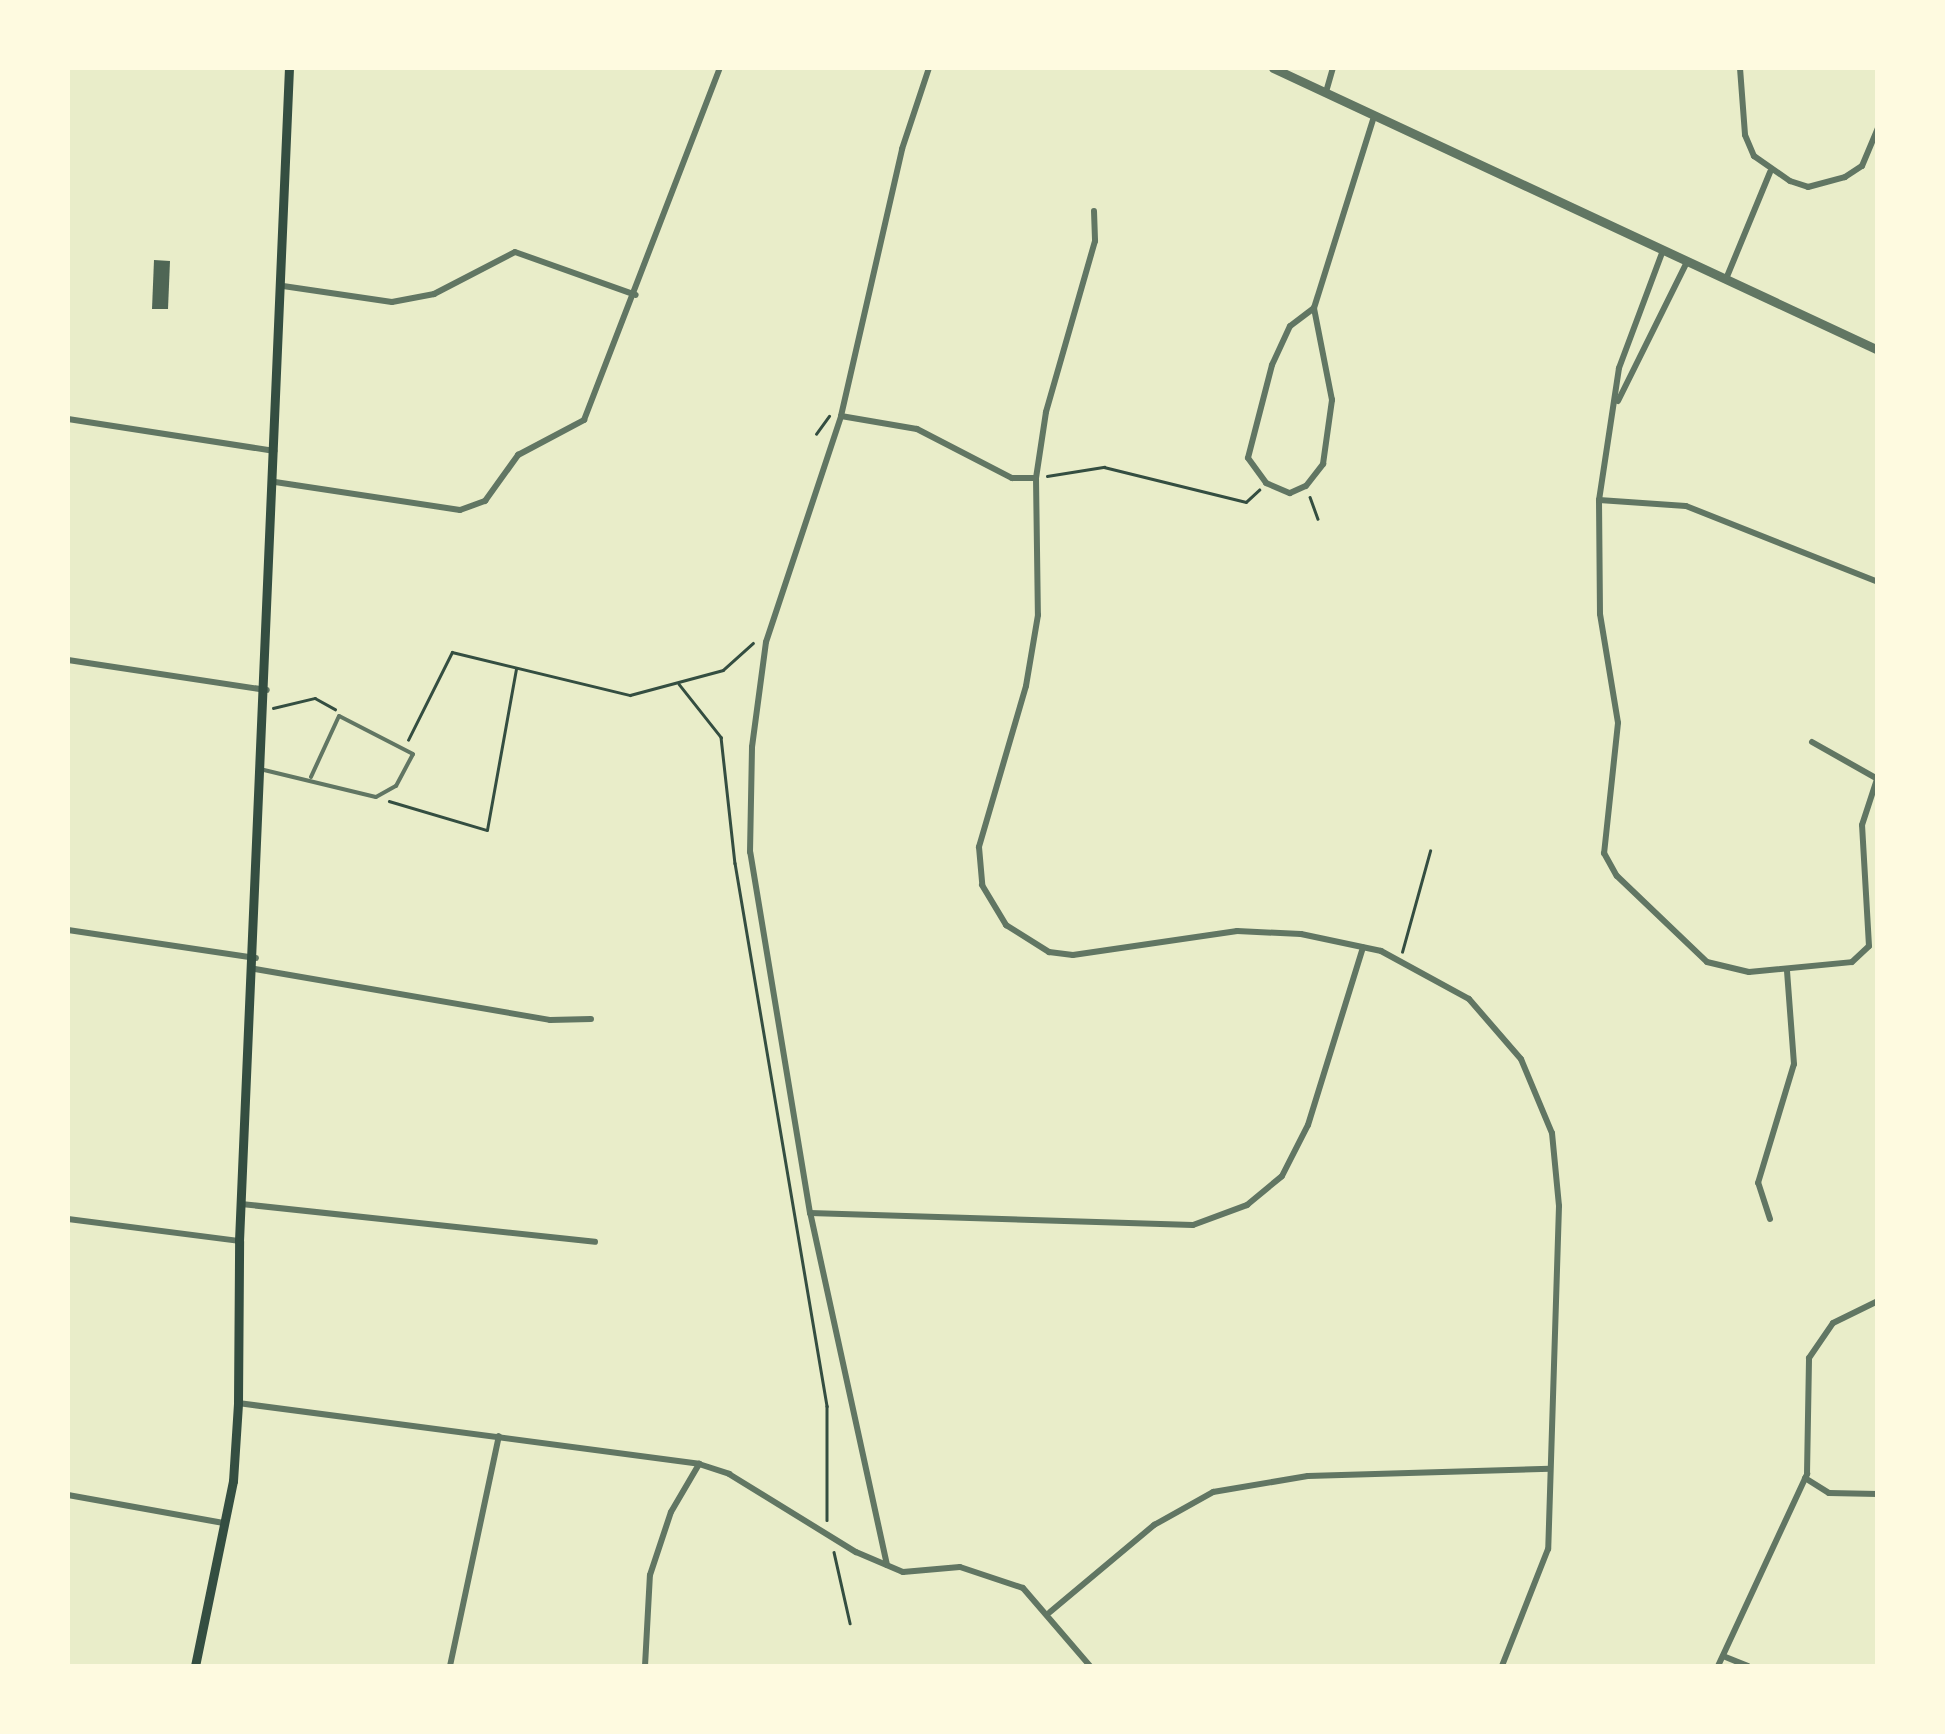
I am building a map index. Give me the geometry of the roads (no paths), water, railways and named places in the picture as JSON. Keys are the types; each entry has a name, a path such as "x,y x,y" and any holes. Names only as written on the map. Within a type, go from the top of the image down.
{"main road":[{"path":"195,1666 223,1524 238,1404 239,1241 264,770 289,68"}],"street":[{"path":"275,482 460,510 485,501 518,455 584,420 636,294 720,68"},
{"path":"887,1565 810,1214 750,852 752,747 766,642 840,416 902,148 929,68"},
{"path":"1273,68 1662,253 1878,350"},
{"path":"1326,93 1333,68"},
{"path":"1740,68 1745,135 1770,172 1808,186 1835,181 1862,166 1878,128"},
{"path":"1314,308 1290,326 1272,365 1248,458 1266,483 1290,493 1306,486 1323,464 1332,400 1314,308 1374,116"},
{"path":"1725,280 1770,172"},
{"path":"1094,211 1095,241 1046,412 1036,478 1038,615 1026,686 980,847 990,904 1025,941 1049,952 1073,955 1236,931 1363,947 1399,958 1448,983 1488,1018 1521,1059 1544,1107 1559,1185 1550,1469 1542,1578 1502,1666"},
{"path":"283,286 392,302 434,294 515,252 636,294"},
{"path":"1662,253 1634,318 1599,500 1600,614 1618,723 1602,834 1617,876 1707,962 1749,972 1787,970 1852,962 1869,946 1862,825 1877,777 1812,742"},
{"path":"1615,406 1686,264"},
{"path":"840,416 917,430 1012,478 1036,478"},
{"path":"68,418 276,452"},
{"path":"1599,500 1686,506 1878,582"},
{"path":"68,660 267,690"},
{"path":"68,930 550,1020 591,1019"},
{"path":"810,1214 1193,1225 1248,1205 1282,1176 1308,1125 1363,947"},
{"path":"1770,1219 1758,1183 1794,1064 1787,970"},
{"path":"241,1204 596,1242"},
{"path":"68,1219 239,1241"},
{"path":"1718,1666 1805,1478 1808,1361 1833,1323 1878,1302"},
{"path":"238,1404 699,1464 729,1474 830,1536 903,1572 960,1567 998,1575 1050,1612 1090,1666"},
{"path":"450,1666 499,1436"},
{"path":"644,1666 650,1575 672,1512 699,1464"},
{"path":"1050,1612 1154,1525 1213,1492 1308,1476 1550,1469"},
{"path":"1805,1478 1829,1492 1878,1494"},
{"path":"68,1495 223,1524"},
{"path":"1723,1656 1748,1666"}],"lane":[{"path":"264,770 311,777 376,797 396,786 413,754 339,716 311,777"}]}
